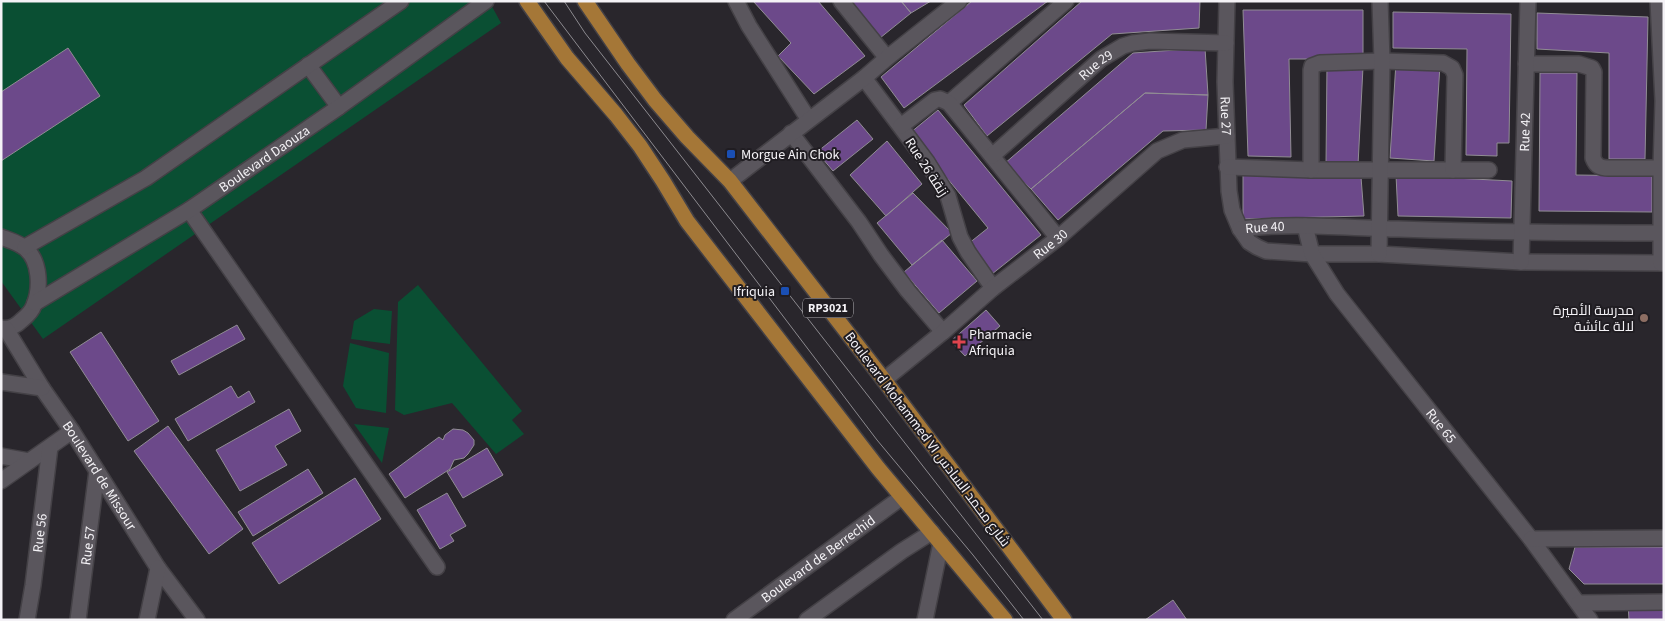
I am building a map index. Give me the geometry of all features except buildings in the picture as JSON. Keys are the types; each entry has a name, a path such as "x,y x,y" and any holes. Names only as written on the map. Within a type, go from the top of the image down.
{"main road":[{"path":"527,1 567,58 640,146 687,221 878,468 1005,620"},
{"name":"Boulevard Mohammed VI شارع محمد السادس","path":"585,1 655,100 687,137 730,181 884,380 1064,620"}],"street":[{"path":"25,247 146,178 401,1"},
{"name":"Boulevard Daouza","path":"35,304 189,210 339,107 486,1"},
{"path":"736,1 749,26 809,120"},
{"path":"841,1 886,58"},
{"path":"730,181 960,1"},
{"path":"949,103 1066,1"},
{"name":"Rue 27","path":"1227,1 1225,82 1228,192 1232,210 1240,229"},
{"path":"1379,254 1382,62 1380,1"},
{"name":"Rue 42","path":"1521,262 1528,1"},
{"path":"1658,1 1663,100 1662,263"},
{"name":"Rue 29","path":"992,156 1102,59 1123,46 1150,41 1226,43"},
{"path":"1311,170 1310,70 1312,66 1320,63 1382,62 1443,64 1452,68 1455,76 1453,170"},
{"path":"1526,64 1579,64 1592,68 1594,72 1593,158 1595,164 1601,168 1662,168"},
{"path":"308,65 339,107"},
{"name":"Rue 26 زنقة","path":"864,78 901,126 948,196 960,237 993,288"},
{"path":"901,126 935,100 940,99 949,103 1058,238"},
{"path":"791,133 859,222 908,291 943,332"},
{"name":"Rue 30","path":"884,380 993,288 1058,238 1157,151 1183,140 1227,136"},
{"path":"1227,167 1311,170 1489,170"},
{"path":"189,210 436,568"},
{"name":"Rue 40","path":"1240,229 1305,226 1521,233 1663,233"},
{"name":"Rue 65","path":"1305,226 1312,254 1336,294 1531,539 1590,620"},
{"name":"Rue 40","path":"1240,229 1250,242 1266,251 1312,254 1379,254 1521,262 1662,263"},
{"path":"1,237 25,247 32,256 36,266 38,284 35,304"},
{"name":"Boulevard de Missour","path":"35,304 28,315 18,324 4,329 72,431 158,568 197,620"},
{"path":"1,382 42,388"},
{"path":"1,481 72,431"},
{"name":"Rue 56","path":"27,620 50,447"},
{"path":"1,456 28,461"},
{"name":"Rue 57","path":"78,620 96,471"},
{"name":"Boulevard de Berrechid","path":"734,620 902,497"},
{"path":"806,620 902,551 936,538 924,620"},
{"path":"1531,539 1664,538"},
{"path":"146,620 158,568"},
{"path":"1579,603 1664,602"}],"green space":[{"path":"1,1 489,1 501,23 43,339 1,281"},
{"path":"418,285 522,411 512,420 524,434 496,454 452,403 404,415 395,410 398,302"},
{"path":"374,309 392,311 390,344 351,339 354,321"},
{"path":"350,343 389,353 386,413 356,408 343,386"},
{"path":"354,424 389,428 382,463"}],"tram line":[{"path":"544,1 877,440 973,555 1024,620"},
{"path":"564,1 585,33 1043,620"}],"place":[{"name":"Morgue Ain Chok","path":"731,154"},
{"name":"Ifriquia","path":"785,291"},
{"name":"مدرسة الأميرة لالة عائشة","path":"1644,318"},
{"name":"Pharmacie Afriquia","path":"959,342"}]}
